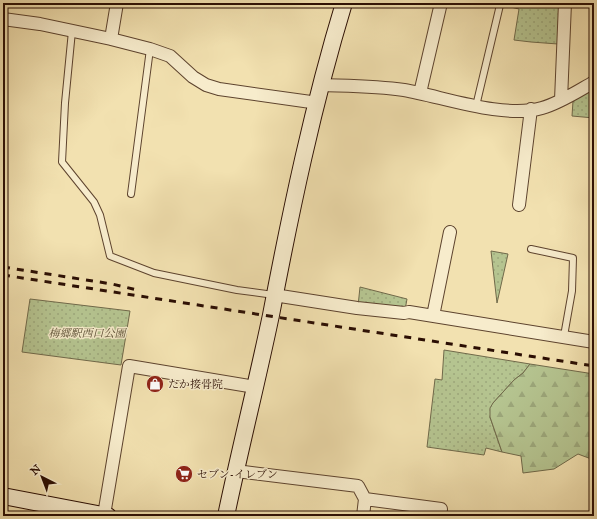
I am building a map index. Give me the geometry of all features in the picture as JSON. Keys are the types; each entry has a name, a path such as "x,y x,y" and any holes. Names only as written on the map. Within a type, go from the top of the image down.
{"street":[{"path":"111,39 117,3"},
{"path":"226,516 255,387 295,195 318,103 321,85 344,3"},
{"path":"420,93 441,3"},
{"path":"561,100 565,3"},
{"path":"3,19 40,24 150,49 170,56 193,77 206,85 219,89 318,103"},
{"path":"321,85 374,87 420,93 476,106 509,111 521,111 542,108 561,100 594,82"},
{"path":"519,206 531,109"},
{"path":"433,316 450,232"},
{"path":"274,295 357,308 404,313 409,312 594,342"},
{"path":"3,496 106,516 129,366 255,387"},
{"path":"236,471 358,486 365,499 363,516"},
{"path":"365,499 441,509 440,516"}],"lane":[{"path":"476,106 500,5"},
{"path":"72,31 65,103 62,162 94,202 100,215 110,256 154,273 237,290 274,295"},
{"path":"132,194 150,49"},
{"path":"531,249 573,258 572,291 564,336"}],"green space":[{"path":"494,3 559,3 558,44 514,40 519,9"},
{"path":"594,89 594,118 572,116 573,101"},
{"path":"491,251 508,254 497,303"},
{"path":"360,287 407,299 405,310 358,306"},
{"name":"梅郷駅西口公園","path":"30,299 130,311 121,365 22,352"},
{"path":"444,350 530,364 493,403 490,417 502,452 486,448 484,455 427,447 435,379 442,380"},
{"path":"530,364 594,374 594,460 578,454 554,469 523,473 521,456 502,452 490,417 490,408"}],"railway":[{"path":"3,267 112,284 137,290"},
{"path":"3,275 594,366"}],"place":[{"name":"たか接骨院","path":"155,384"},
{"name":"セブン-イレブン","path":"184,474"}]}
